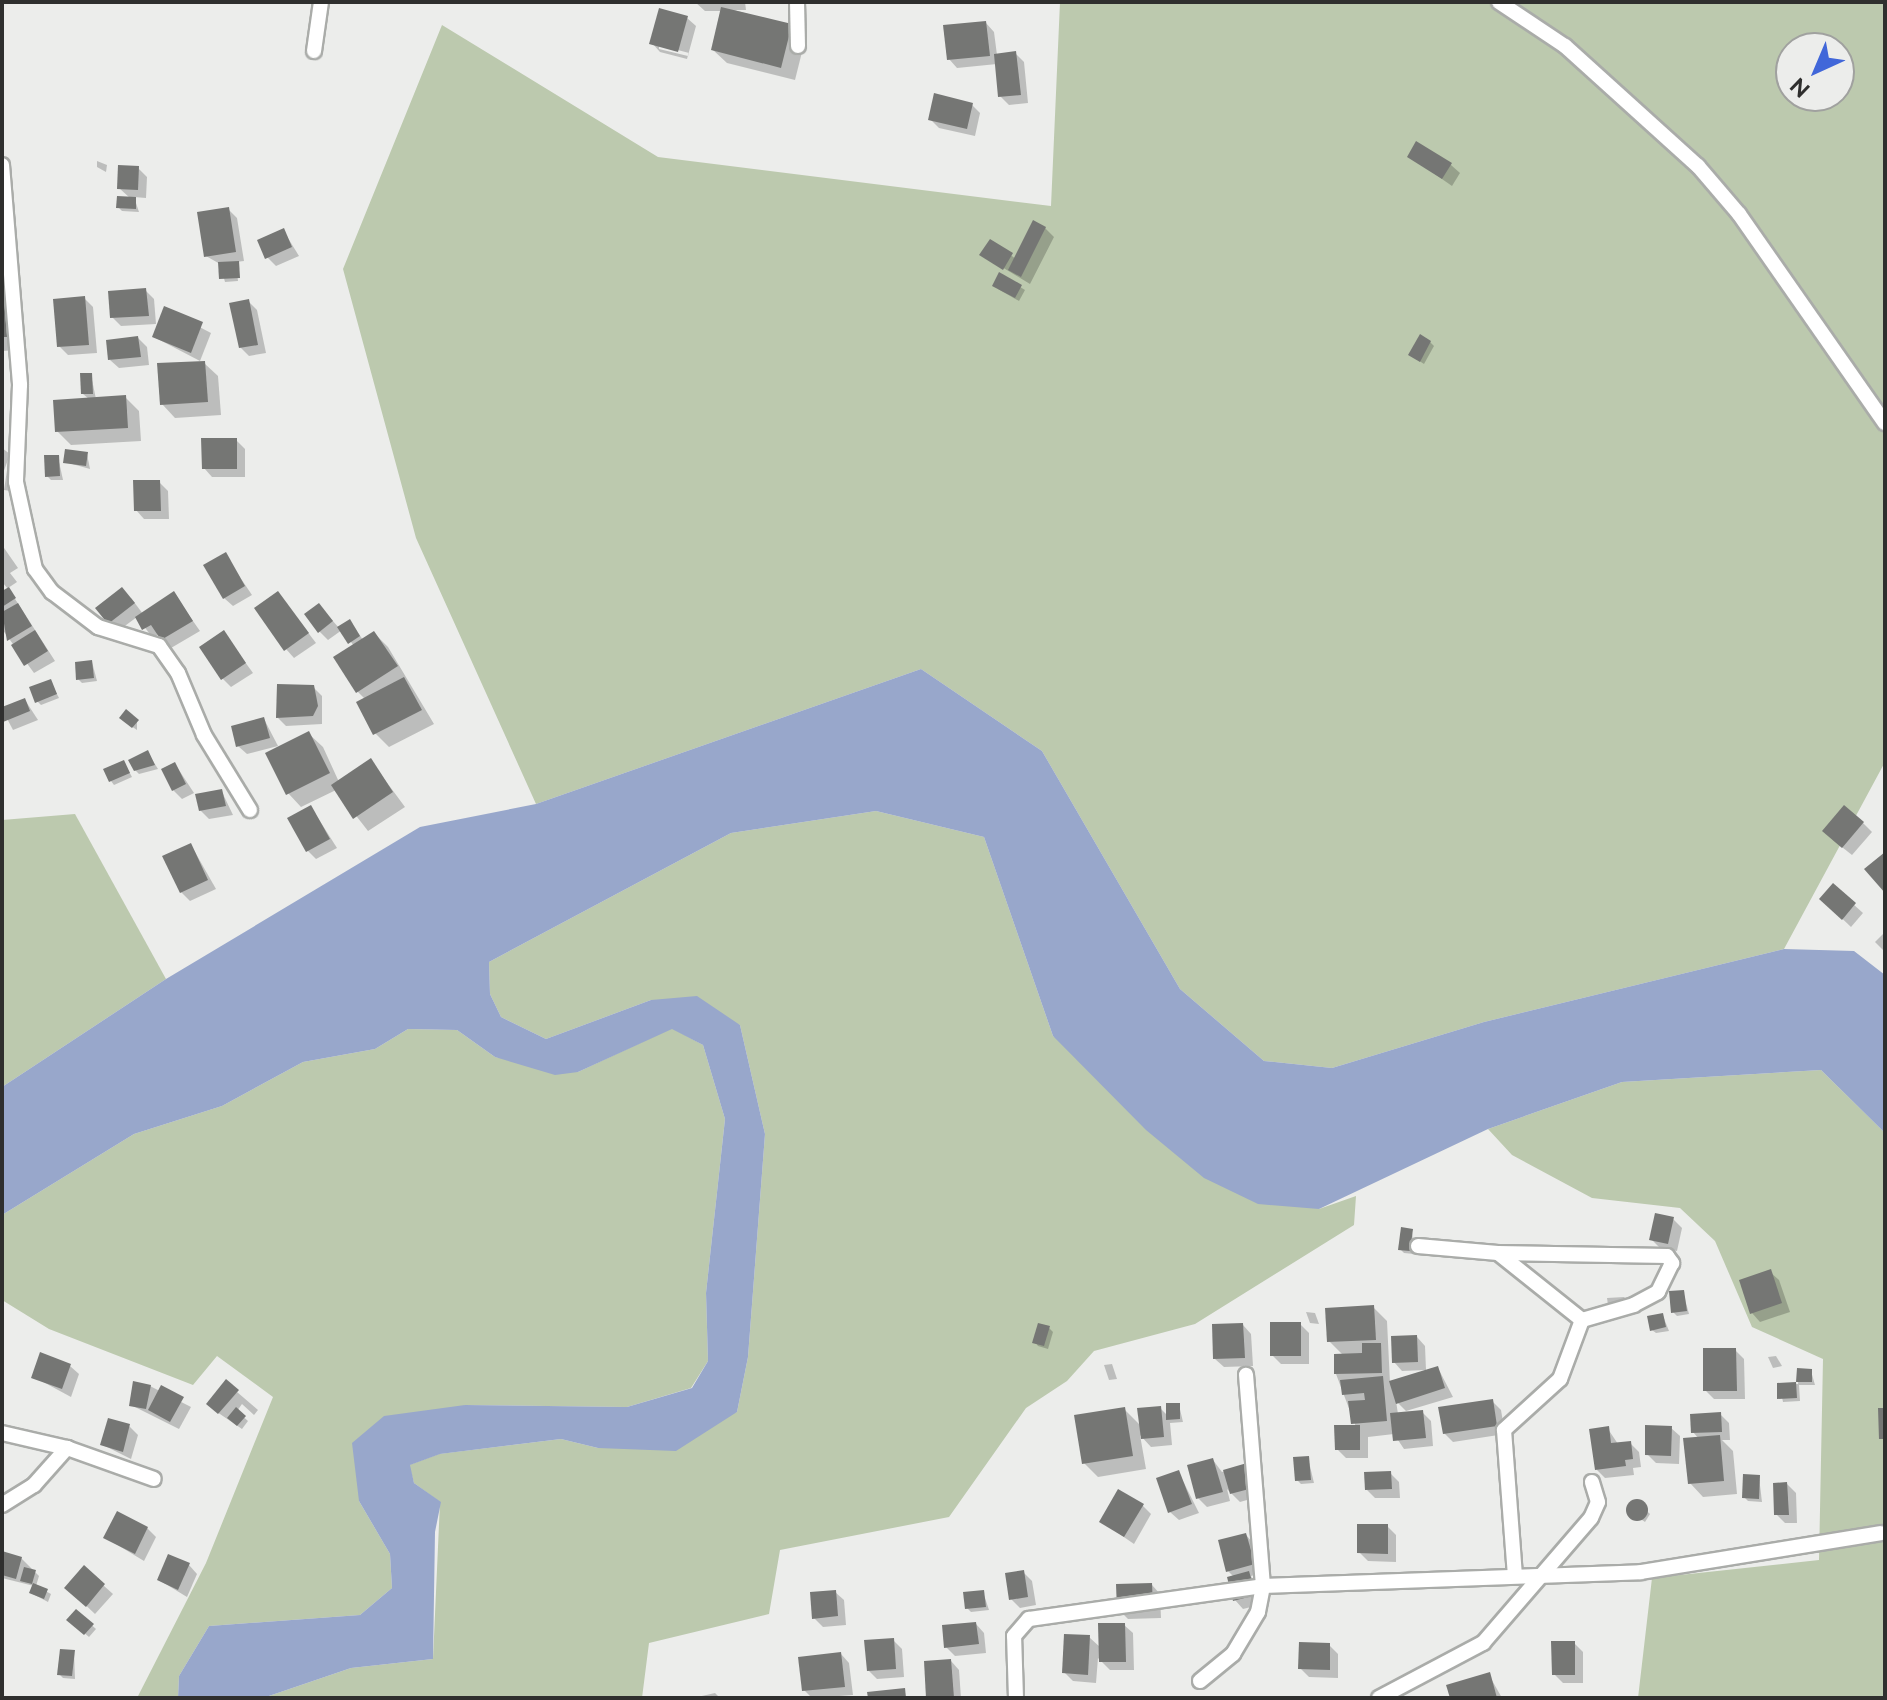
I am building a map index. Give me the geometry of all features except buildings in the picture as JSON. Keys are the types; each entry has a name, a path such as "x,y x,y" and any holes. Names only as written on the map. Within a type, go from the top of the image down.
{"street":[{"path":"314,51 321,2"},
{"path":"797,2 798,46"},
{"path":"1499,2 1565,46 1698,166 1739,214 1885,423"},
{"path":"2,165 20,385 9,481 26,545 42,582 98,627 159,646 178,673 204,735 250,810"},
{"path":"1418,1246 1498,1253 1667,1256 1671,1271 1658,1292 1634,1305 1582,1320"},
{"path":"1498,1253 1582,1320"},
{"path":"1515,1575 1504,1430 1560,1379 1582,1320"},
{"path":"1200,1681 1233,1654 1258,1612 1263,1586 1246,1375"},
{"path":"2,1433 67,1448 154,1479"},
{"path":"2,1505 34,1485 67,1448"},
{"path":"1379,1698 1483,1643 1591,1518 1598,1502 1592,1482"},
{"path":"1016,1698 1014,1636 1029,1619 1263,1586 1542,1572 1641,1572 1881,1533"}],"green space":[{"path":"1060,2 1885,2 1885,762 1784,949 1484,1022 1332,1068 1264,1061 1180,989 1042,751 921,669 536,804 416,538 343,269 442,25 658,157 1051,206"},
{"path":"876,811 984,837 1053,1036 1319,1209 1356,1196 1354,1225 1195,1324 1094,1351 1067,1381 1026,1408 949,1517 780,1550 769,1614 649,1643 642,1698 263,1698 351,1668 433,1659 440,1502 414,1483 409,1465 439,1454 561,1439 598,1448 737,1412 748,1357 765,1134 740,1025 651,1000 546,1039 501,1017 490,994 489,962 731,833"},
{"path":"75,814 166,979 2,1087 2,820"},
{"path":"672,1028 703,1045 725,1119 706,1293 708,1361 691,1388 627,1407 465,1405 359,1501 390,1554 392,1588 360,1615 209,1626 179,1676 178,1698 137,1698 206,1563 273,1397 217,1356 193,1385 49,1329 2,1300 2,1215 134,1134 222,1106 303,1062 375,1049 408,1029 457,1030 495,1057 578,1072"},
{"path":"1821,1070 1885,1133 1885,1698 1638,1698 1652,1578 1819,1560 1823,1359 1752,1327 1715,1241 1680,1208 1592,1198 1512,1155 1488,1129 1622,1082"}],"water":[{"path":"921,669 1042,751 1180,989 1264,1061 1332,1068 1484,1022 1784,949 1854,951 1885,975 1885,1133 1821,1070 1622,1082 1488,1129 1319,1209 1258,1204 1204,1178 1146,1130 1053,1036 984,837 876,811 731,833 489,962 490,994 501,1017 546,1039 651,1000 697,996 740,1025 765,1134 748,1357 737,1412 676,1451 598,1448 561,1439 440,1454 410,1465 414,1483 441,1502 435,1532 433,1659 351,1668 263,1698 178,1698 179,1676 209,1626 360,1615 392,1588 390,1554 359,1501 352,1443 384,1416 465,1405 627,1407 692,1388 708,1361 706,1293 725,1119 703,1045 672,1029 578,1072 555,1075 495,1057 457,1030 408,1029 375,1049 303,1062 222,1106 134,1134 2,1215 2,1087 166,979 420,827 536,804"}]}
